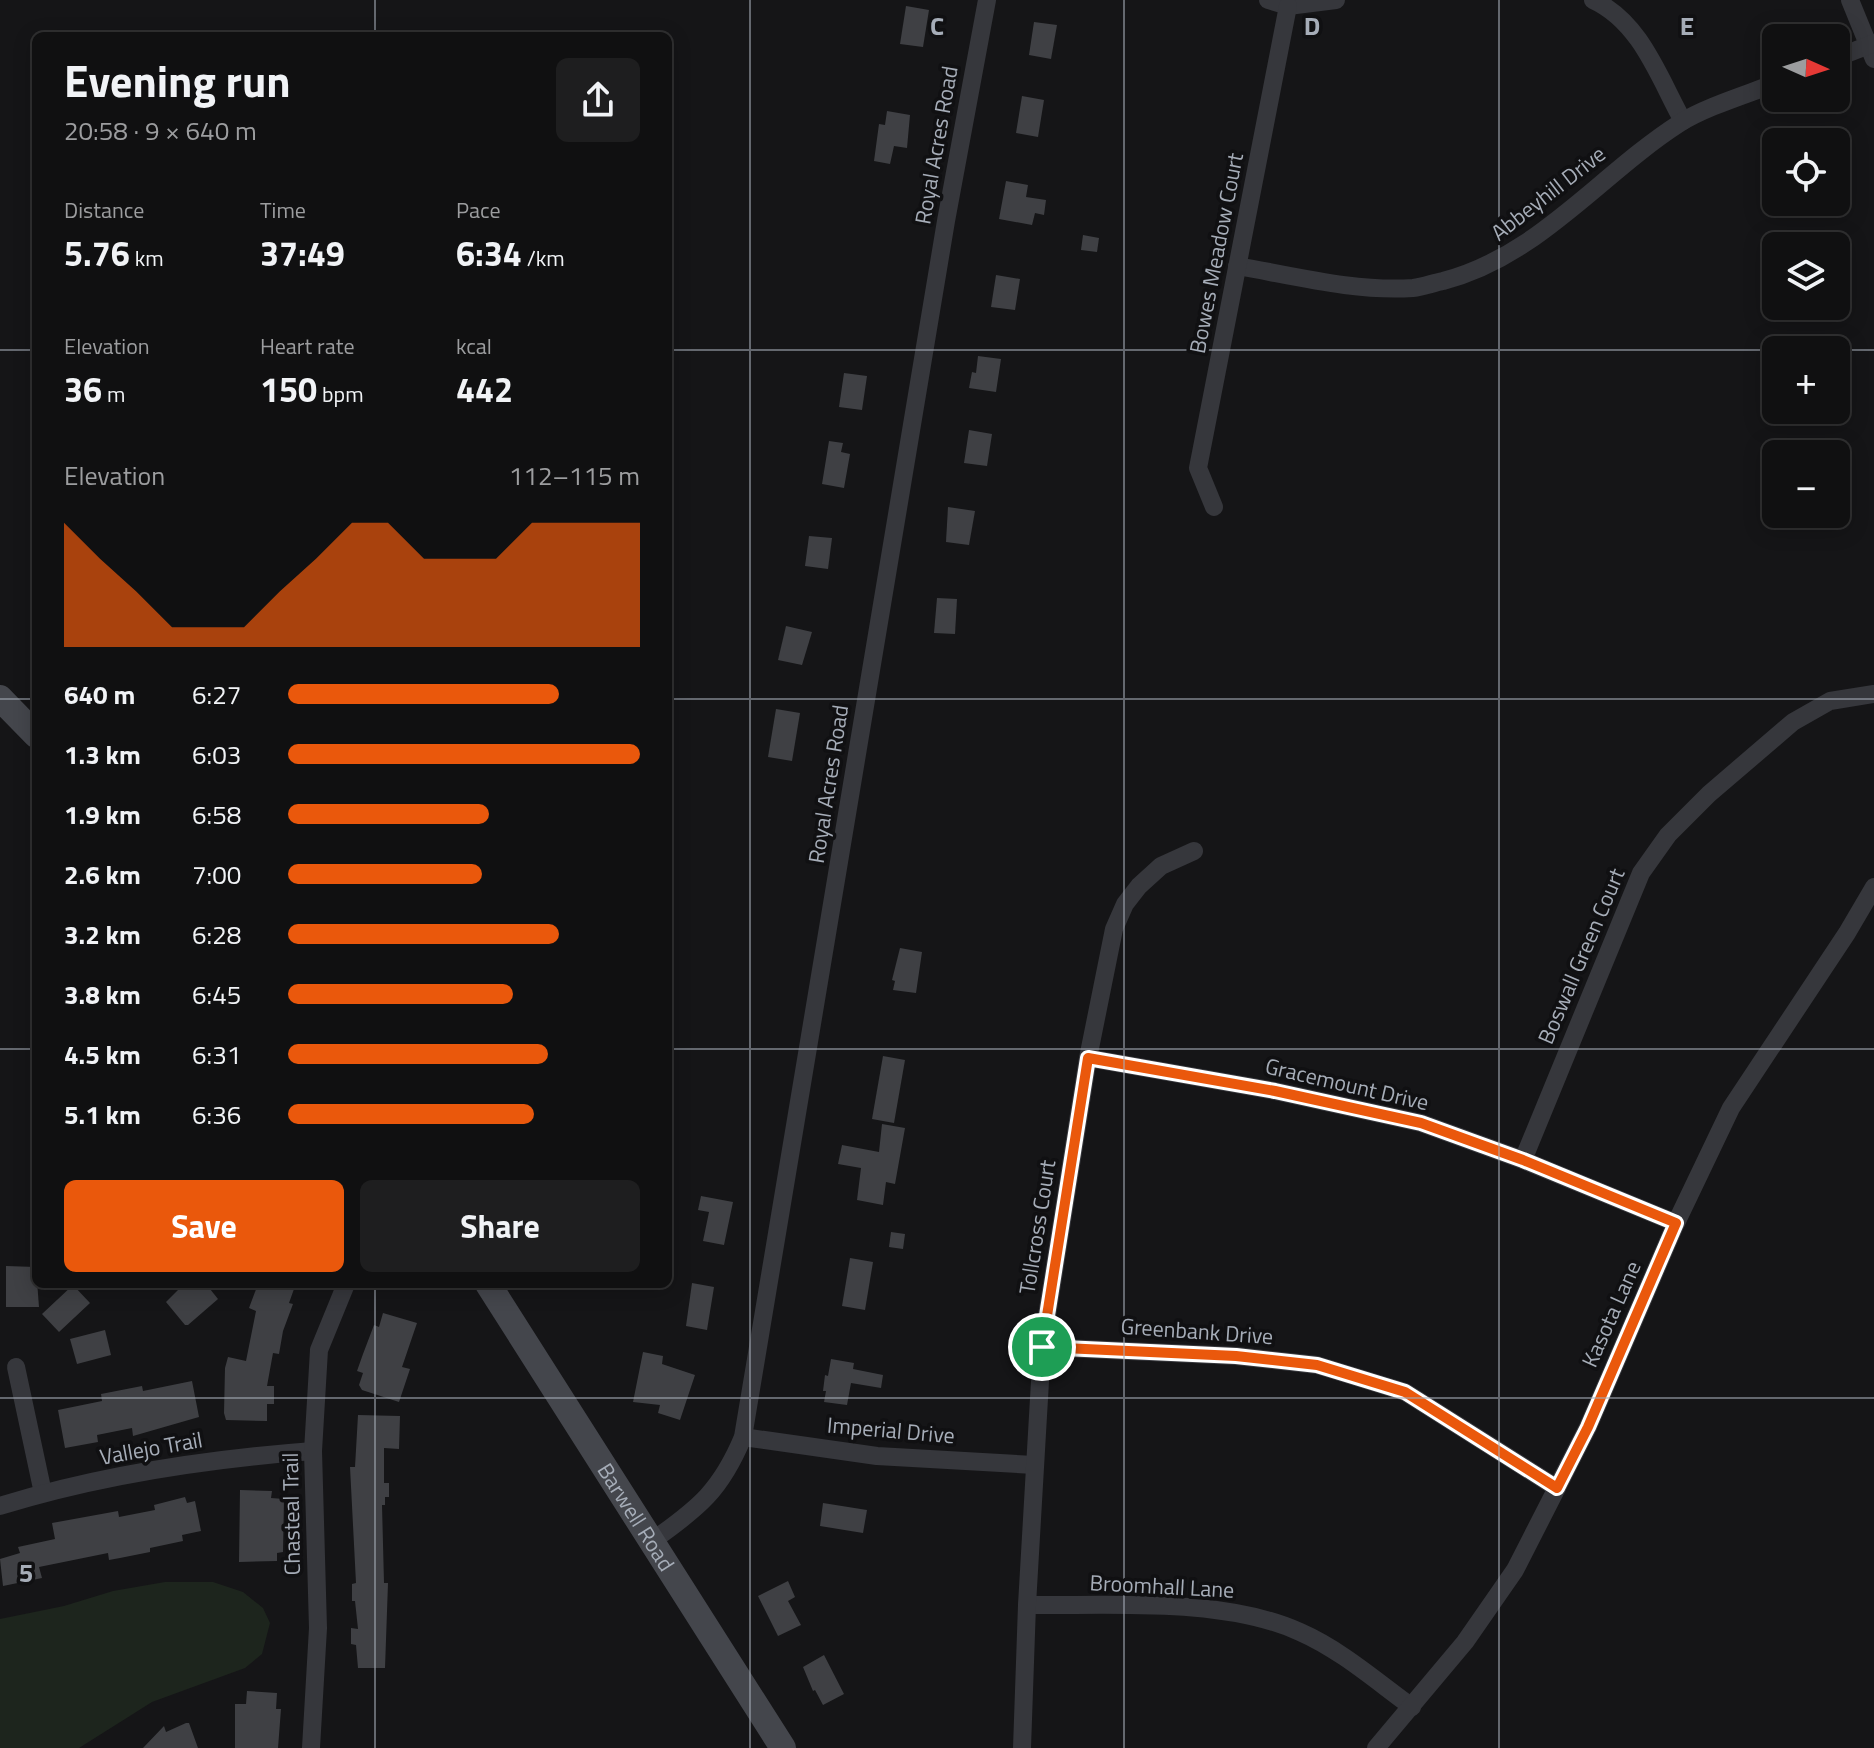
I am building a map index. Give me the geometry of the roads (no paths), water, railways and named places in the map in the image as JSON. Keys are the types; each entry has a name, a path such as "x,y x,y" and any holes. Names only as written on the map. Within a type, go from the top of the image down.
{"street":[{"name":"Royal Acres Road","path":"652,1541 710,1495 731,1467 743,1437 946,221 987,0"},
{"path":"1268,0 1288,6 1336,0"},
{"path":"1593,0 1619,17 1639,39 1683,121"},
{"path":"1850,0 1872,49 1850,54"},
{"name":"Bowes Meadow Court","path":"1214,507 1198,468 1288,6"},
{"name":"Abbeyhill Drive","path":"1237,266 1366,287 1416,288 1463,276 1501,260 1539,235 1608,177 1683,121 1762,89"},
{"name":"Boswall Green Court","path":"1523,1160 1641,873 1668,835 1709,794 1793,722 1830,701 1874,694"},
{"path":"0,698 32,731"},
{"name":"Tollcross Court","path":"1022,1748 1042,1347 1088,1058 1114,929 1125,904 1161,866 1194,851"},
{"name":"Kasota Lane","path":"1376,1748 1465,1642 1515,1570 1588,1427 1676,1223 1731,1108 1874,887"},
{"name":"Gracemount Drive","path":"1088,1058 1275,1091 1421,1123 1523,1160 1676,1223"},
{"name":"Chasteal Trail","path":"311,1748 318,1628 313,1451 319,1350 344,1288"},
{"name":"Barwell Road","path":"491,1288 783,1748"},
{"name":"Greenbank Drive","path":"1042,1347 1236,1356 1317,1365 1405,1392 1557,1488"},
{"path":"16,1367 43,1493"},
{"name":"Imperial Drive","path":"743,1437 877,1456 1034,1465"},
{"name":"Vallejo Trail","path":"0,1506 43,1493 236,1457 313,1451"},
{"name":"Broomhall Lane","path":"1027,1605 1166,1606 1239,1613 1298,1631 1332,1649 1412,1707"}]}
